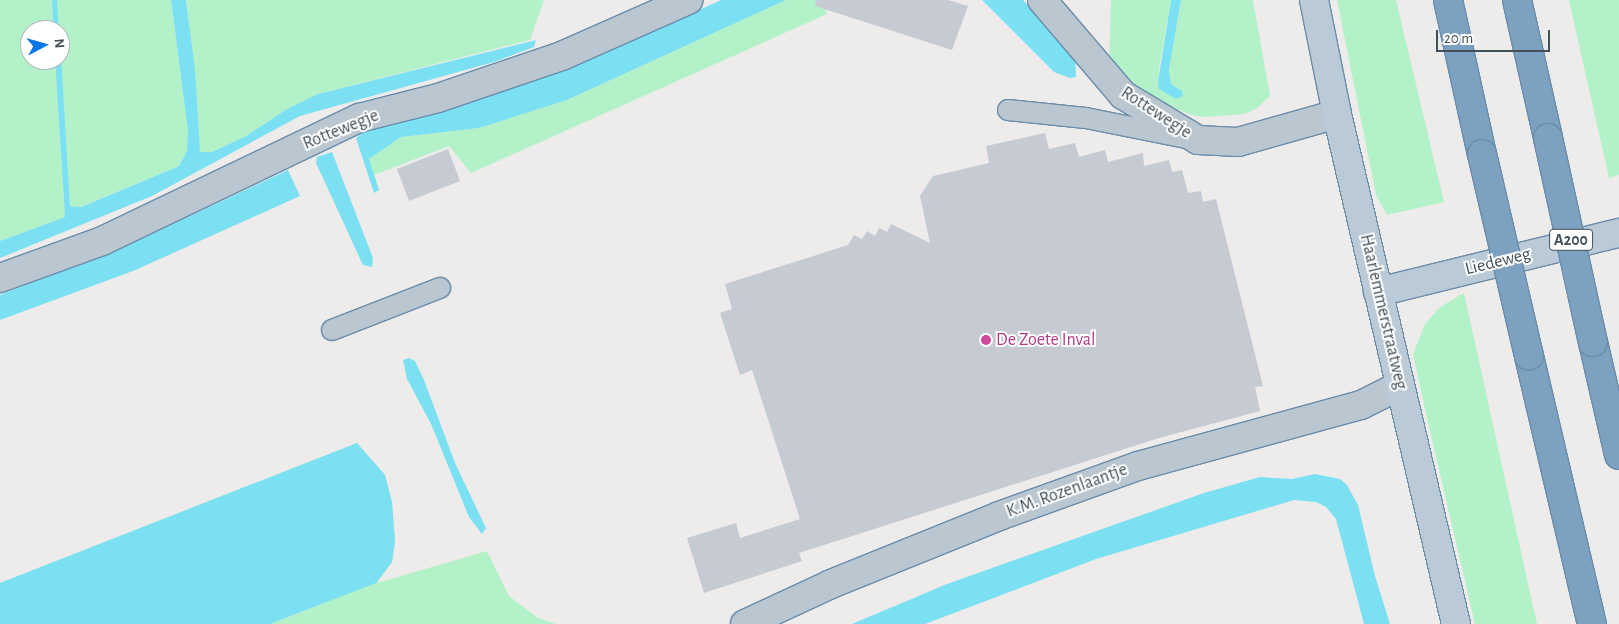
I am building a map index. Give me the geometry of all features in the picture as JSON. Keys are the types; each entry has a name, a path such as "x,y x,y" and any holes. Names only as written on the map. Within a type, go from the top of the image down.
{"highway":[{"path":"1448,0 1528,356 1592,624"},
{"name":"A200","path":"1517,0 1619,455"}],"main road":[{"name":"Haarlemmerstraatweg","path":"1314,0 1337,114 1456,624"},
{"name":"Liedeweg","path":"1378,292 1619,233"}],"street":[{"name":"Rottewegje","path":"0,278 102,241 359,118 438,98 564,55 688,0"},
{"name":"Rottewegje","path":"1042,0 1123,95 1198,140 1238,142 1337,114"},
{"name":"K.M. Rozenlaantje","path":"745,624 831,584 1008,513 1138,466 1361,405 1399,386"}],"lane":[{"path":"1008,110 1086,118 1198,140"},
{"path":"332,330 440,288"}],"green space":[{"path":"0,0 52,0 53,20 20,20 20,70 56,70 65,217 0,241"},
{"path":"57,0 171,0 188,131 187,151 179,166 80,207 70,206 61,70 70,70 70,20 58,20"},
{"path":"186,0 544,0 530,40 318,94 287,109 246,136 212,152 200,152 196,122 195,69"},
{"path":"786,0 821,0 827,14 471,173 449,146 374,175 369,159 401,137 479,128 567,100"},
{"path":"1111,0 1171,0 1159,69 1159,89 1180,89 1171,84 1169,70 1181,0 1253,0 1270,96 1256,109 1244,114 1204,117 1191,115 1132,89 1109,68"},
{"path":"1337,0 1396,0 1444,202 1387,215 1376,195"},
{"path":"1569,0 1619,0 1619,175 1609,178"},
{"path":"1464,293 1537,624 1475,624 1429,427 1413,354 1425,324 1440,307"},
{"path":"357,443 385,475 392,502 395,542 392,562 377,583 487,551 509,596 538,618 556,624 270,624 325,603 0,583"}],"water":[{"path":"52,0 57,0 58,20 53,20"},
{"path":"171,0 186,0 195,69 200,152 212,152 246,136 287,109 318,94 536,40 534,47 494,62 300,116 152,196 0,258 0,241 65,217 56,70 62,70 70,206 81,207 179,166 187,151 188,131"},
{"path":"721,0 786,0 567,100 479,128 401,137 369,159 379,190 374,193 356,138 364,132 576,66"},
{"path":"982,0 1023,0 1075,55 1076,77 1070,78 1054,72"},
{"path":"1171,0 1181,0 1169,70 1171,84 1182,91 1183,96 1176,99 1159,89 1158,82"},
{"path":"332,152 373,258 372,267 363,265 316,163 317,157"},
{"path":"288,170 300,196 133,271 0,320 0,295 141,239"},
{"path":"409,358 415,361 424,380 455,463 486,528 482,534 469,517 431,424 407,379 403,360"},
{"path":"357,443 385,475 392,502 395,542 392,562 376,583 270,624 0,624 0,583"},
{"path":"1315,474 1340,479 1347,485 1358,505 1375,576 1390,624 1364,624 1336,519 1326,507 1316,502 1294,500 1096,559 925,624 852,624 947,584 1204,493 1260,477 1292,479"}],"building":[{"path":"816,0 948,0 968,6 952,50 815,6"},
{"name":"De Zoete Inval","path":"1045,133 1049,149 1075,143 1079,157 1105,150 1108,162 1143,153 1144,166 1169,160 1172,172 1182,170 1188,193 1201,191 1203,202 1216,199 1263,386 1255,387 1260,411 1159,438 799,553 802,561 704,593 687,538 736,523 740,538 800,519 752,370 740,375 720,313 732,309 725,284 848,245 854,235 862,239 867,231 875,236 879,228 887,232 891,224 930,243 920,196 933,176 989,163 986,146"},
{"path":"448,149 460,181 409,201 397,169"}],"place":[{"name":"De Zoete Inval","path":"986,340"}]}
